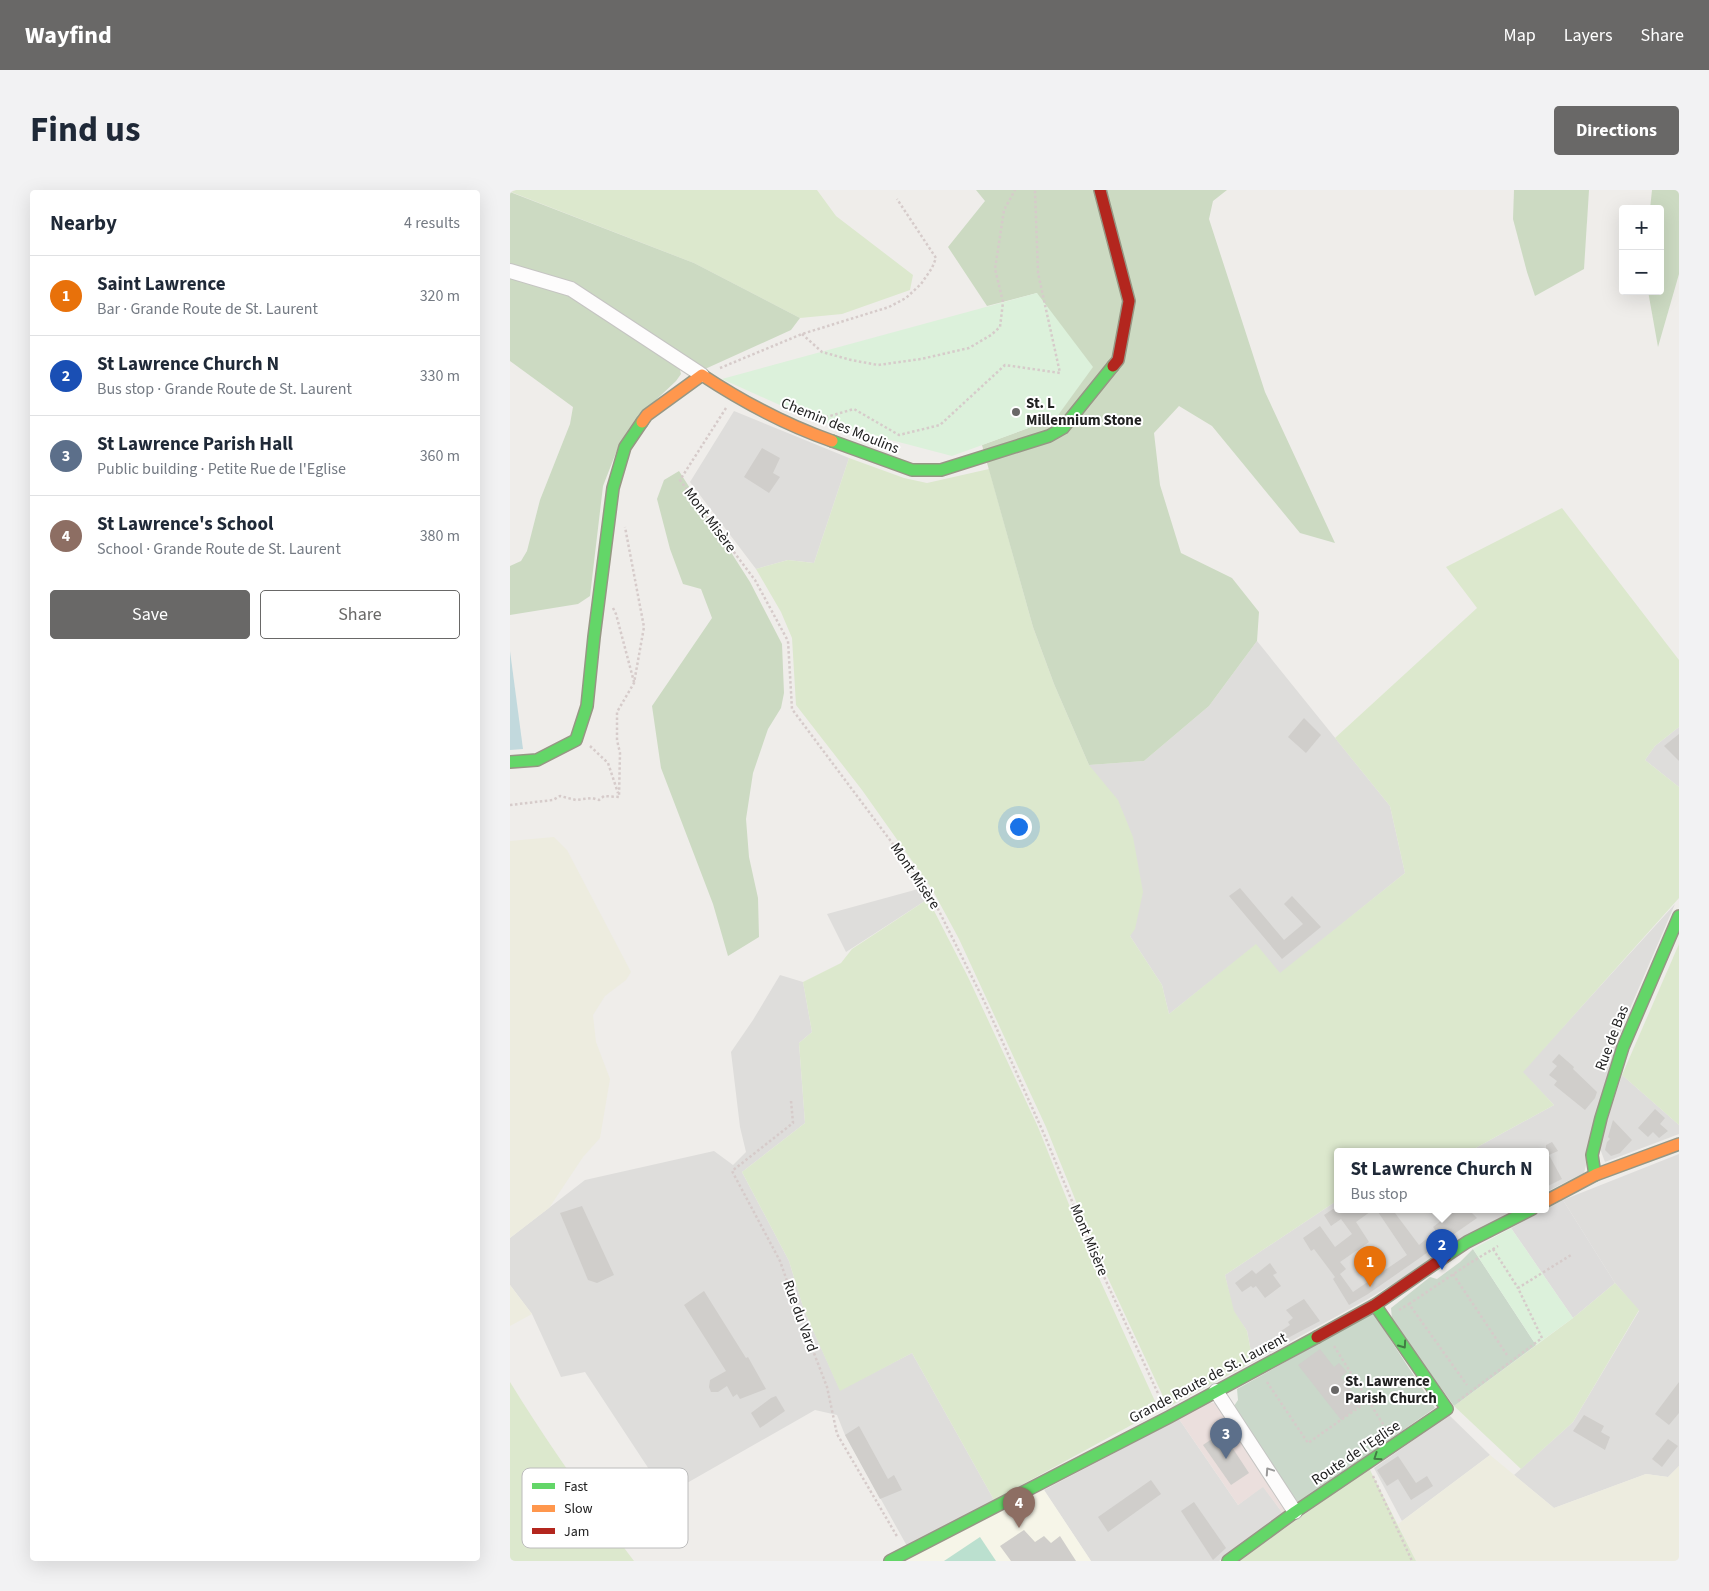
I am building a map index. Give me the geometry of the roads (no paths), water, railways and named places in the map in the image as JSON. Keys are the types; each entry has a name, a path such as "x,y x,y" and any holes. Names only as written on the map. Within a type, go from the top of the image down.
{"street":[{"name":"Chemin des Moulins","path":"702,375 733,396 803,431 912,470 941,470 1049,436 1063,428 1118,360 1129,301 1100,190"},
{"path":"510,271 571,289 702,375 648,415 625,447 613,488 587,706 576,740 537,760 510,762"},
{"name":"Rue de Bas","path":"1595,1175 1592,1155 1600,1118 1623,1047 1679,916"},
{"path":"1549,1199 1595,1175 1679,1144"},
{"name":"Grande Route de St. Laurent","path":"890,1561 1169,1417 1375,1305 1467,1242 1524,1213"},
{"name":"Route de l'Eglise","path":"1228,1561 1368,1462 1447,1410 1375,1305"},
{"path":"1216,1392 1296,1512"}],"water":[{"path":"510,651 523,749 510,750"}],"place":[{"name":"St. L Millennium Stone","path":"1016,412"},
{"name":"St Lawrence Church N","path":"1442,1270"},
{"name":"Saint Lawrence","path":"1370,1287"},
{"name":"St. Lawrence Parish Church","path":"1335,1390"},
{"name":"St Lawrence Parish Hall","path":"1226,1459"},
{"name":"St Lawrence's School","path":"1019,1528"}]}
